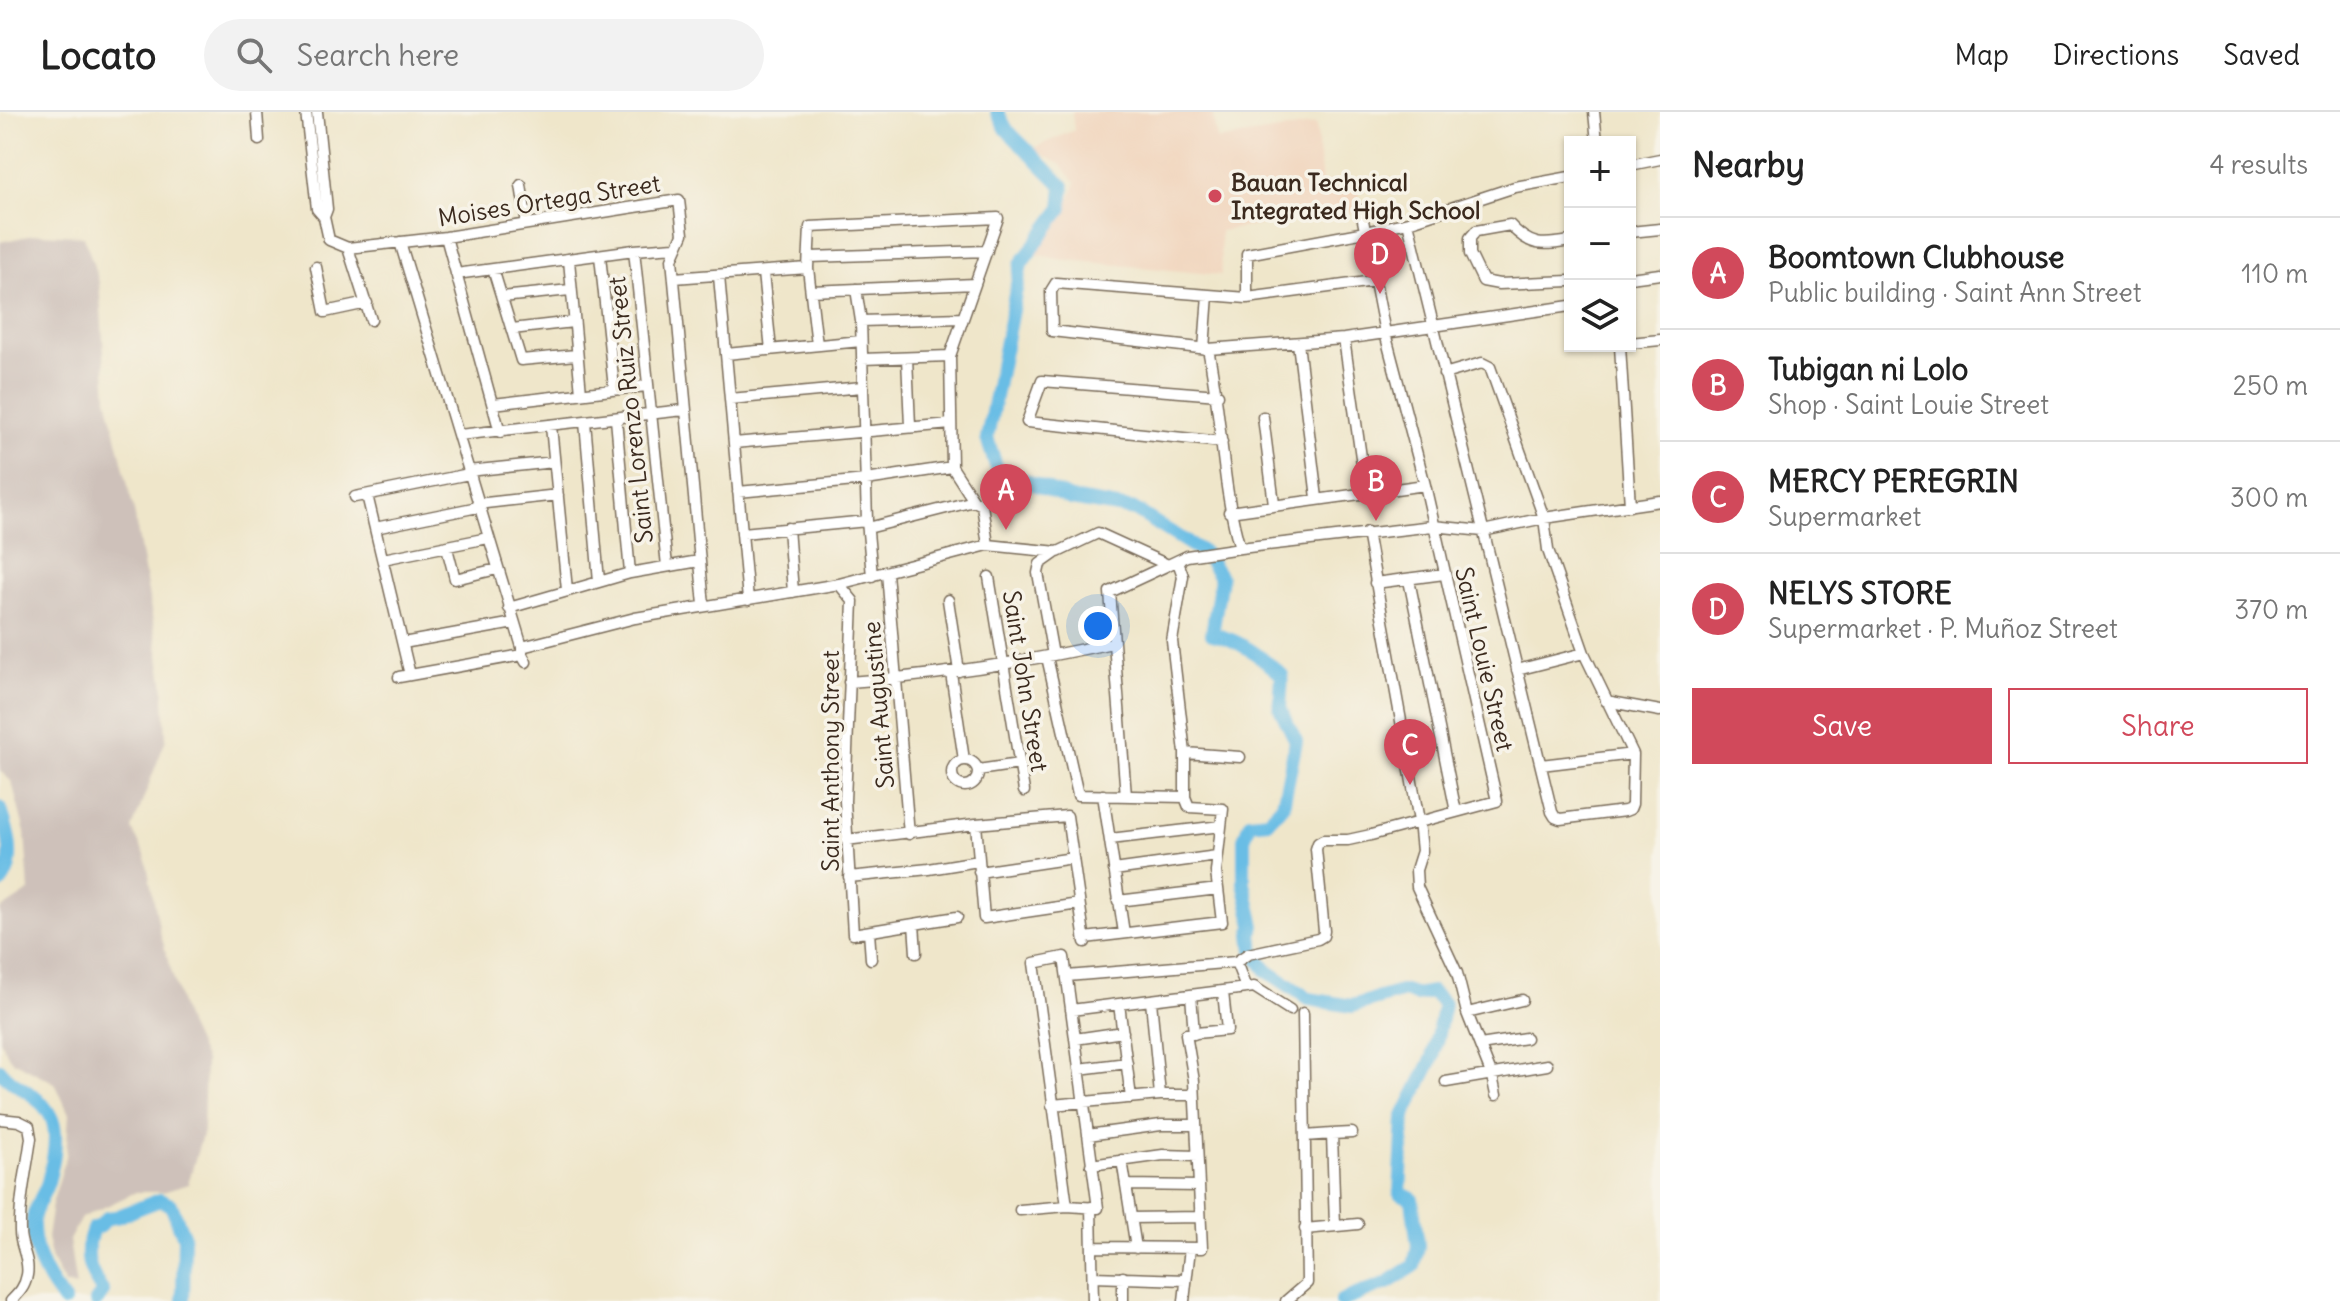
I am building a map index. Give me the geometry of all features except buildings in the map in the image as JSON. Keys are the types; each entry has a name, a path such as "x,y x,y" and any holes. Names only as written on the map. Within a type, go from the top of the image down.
{"street":[{"path":"257,112 259,140"},
{"path":"306,112 317,209 324,217 329,240 348,248 371,320"},
{"path":"317,112 327,209 324,217"},
{"path":"1594,112 1596,136"},
{"path":"1636,164 1660,159"},
{"path":"1247,298 1247,254 1408,222 1515,187 1564,178"},
{"path":"521,185 527,224"},
{"name":"Moises Ortega Street","path":"348,248 446,237 679,200 683,234 672,259 704,605"},
{"name":"Saint Louie Street","path":"1361,210 1385,333 1425,485 1497,801 1456,812"},
{"path":"817,345 809,262 810,227 998,218 950,356 952,467 974,501 982,505 988,545"},
{"path":"1408,222 1444,374 1517,670 1555,817 1560,819 1630,809 1633,754 1584,653 1548,550 1544,518 1490,367 1482,363 1444,374"},
{"path":"1564,242 1547,245 1523,239 1510,225 1476,231 1470,238 1470,254 1483,281 1499,284 1564,281"},
{"path":"1636,231 1660,229"},
{"path":"446,237 500,432"},
{"path":"400,242 523,655"},
{"path":"456,274 675,247"},
{"name":"Saint Lorenzo Ruiz Street","path":"634,250 667,566"},
{"path":"674,278 763,273 809,262 987,251"},
{"path":"600,256 614,388"},
{"path":"569,260 581,393"},
{"path":"316,267 325,312 367,303"},
{"path":"493,269 521,360 576,355"},
{"path":"763,273 771,350"},
{"path":"1636,277 1660,274"},
{"path":"719,276 748,600"},
{"path":"1374,281 1247,298 1056,283 1051,291 1052,331 1206,349 1344,339 1564,307"},
{"path":"811,291 975,284"},
{"path":"856,289 861,321 867,524 872,576"},
{"path":"502,297 570,290"},
{"path":"1208,295 1206,349 1218,395 1229,512 1240,548"},
{"path":"861,321 962,318"},
{"path":"512,329 573,322"},
{"path":"1344,339 1366,492"},
{"path":"1636,342 1660,340"},
{"path":"726,354 861,341"},
{"path":"1298,343 1317,498"},
{"path":"1620,352 1630,506"},
{"path":"862,359 950,356"},
{"path":"907,358 910,426"},
{"path":"1218,395 1042,381 1027,422 1222,442"},
{"path":"493,404 646,386"},
{"path":"730,399 862,387"},
{"path":"459,435 684,410"},
{"path":"1263,417 1274,504"},
{"path":"616,419 630,573"},
{"path":"585,422 599,581"},
{"path":"734,443 951,424"},
{"path":"551,426 567,590"},
{"path":"554,462 468,472 361,496 375,528 383,559 403,643 404,676 523,655 635,618 839,584 988,545 1058,552"},
{"path":"738,492 866,480 952,467"},
{"path":"1229,512 1425,485"},
{"path":"375,528 478,505 558,495"},
{"path":"743,533 867,524 974,501"},
{"path":"1126,796 1110,592 1187,556 1204,553 1433,526 1483,531 1544,518 1660,501"},
{"path":"788,528 793,592"},
{"path":"1367,532 1419,821 1422,851 1416,870 1417,887 1428,915 1446,946 1496,1095"},
{"path":"846,840 1067,816 1085,940 1222,922 1217,856 1223,809 1189,807 1185,797 1185,753 1172,641 1183,576 1173,564 1098,533 1040,564 1038,573 1050,656 1078,795 1185,797"},
{"path":"383,559 488,538"},
{"path":"447,548 455,579 497,569"},
{"path":"509,608 630,573 699,561"},
{"name":"Saint Augustine","path":"887,573 909,834"},
{"path":"1375,583 1444,574"},
{"name":"Saint John Street","path":"989,577 1024,791"},
{"path":"1067,976 1236,962 1248,954 1323,936 1318,843 1371,835 1456,812 1409,580"},
{"name":"Saint Anthony Street","path":"839,584 853,601 846,840 853,934 869,932"},
{"path":"948,600 964,760"},
{"path":"403,643 514,623"},
{"path":"849,682 955,672 1112,643"},
{"path":"1517,670 1584,653"},
{"path":"1606,701 1660,711"},
{"path":"1185,753 1240,757"},
{"path":"1541,765 1633,754"},
{"path":"964,760 973,763 978,770 978,776 967,786 958,783 953,770 964,760"},
{"path":"978,770 1019,764"},
{"path":"1103,795 1124,933"},
{"path":"976,824 984,918 1079,904"},
{"path":"1110,839 1221,826"},
{"path":"1114,870 1217,856"},
{"path":"849,877 1073,858"},
{"path":"1118,901 1218,889"},
{"path":"871,959 869,932 957,917"},
{"path":"914,924 916,953"},
{"path":"1020,1210 1067,1206 1098,1208 1064,957 1034,963 1067,1206"},
{"path":"1236,962 1246,988"},
{"path":"1071,1010 1254,987 1290,1010"},
{"path":"1092,1247 1202,1248 1194,1081 1186,1034 1227,1030 1223,992"},
{"path":"1191,995 1194,1034"},
{"path":"1467,1013 1522,1000"},
{"path":"1151,1001 1160,1095"},
{"path":"1119,1004 1131,1098"},
{"path":"1286,1301 1307,1283 1303,1013"},
{"path":"1075,1039 1123,1032"},
{"path":"1480,1045 1526,1038"},
{"path":"1079,1069 1127,1063"},
{"path":"1446,1082 1547,1065"},
{"path":"1052,1105 1193,1095"},
{"path":"0,1119 19,1121 29,1126 31,1138 20,1213 20,1237 28,1264 27,1278 22,1290 11,1301"},
{"path":"1088,1135 1161,1125 1196,1125"},
{"path":"1305,1136 1352,1133"},
{"path":"1332,1134 1335,1226"},
{"path":"1091,1165 1163,1155 1197,1156"},
{"path":"1122,1160 1136,1248"},
{"path":"1126,1185 1199,1186"},
{"path":"1091,1207 1093,1301"},
{"path":"1131,1218 1200,1217"},
{"path":"1305,1229 1358,1224"},
{"path":"1184,1301 1190,1248"},
{"path":"1093,1277 1186,1280"},
{"path":"1123,1277 1123,1301"}],"shaded area":[{"name":"Bauan Technical Integrated High School","path":"1072,112 1212,112 1217,140 1316,124 1322,183 1356,178 1361,210 1220,231 1221,275 1035,254 1064,212 1076,183 1060,164 1032,149 1074,130"},
{"path":"38,234 84,236 99,282 107,398 134,511 163,681 166,739 132,829 145,855 160,932 185,1018 205,1061 203,1131 188,1184 163,1192 136,1192 81,1218 69,1240 76,1287 65,1284 52,1261 47,1238 52,1204 66,1157 69,1114 55,1083 11,1060 0,1040 0,910 29,891 25,833 12,782 0,771 0,242"}],"waterway":[{"path":"997,112 1007,130 1063,186 1061,209 1021,264 987,438 997,469 1071,499 1135,510 1204,553 1221,578 1212,634 1241,645 1282,675 1280,708 1296,741 1283,805 1268,821 1250,823 1244,839 1244,883 1254,926 1251,934 1253,951 1267,971 1309,999 1352,1006 1404,991 1415,995 1432,992 1444,1004 1433,1057 1404,1116 1400,1193 1412,1199 1418,1246 1414,1266 1387,1283 1341,1301"},
{"path":"0,808 10,846 9,866 0,883"},
{"path":"0,1070 39,1100 53,1122 53,1157 48,1182 35,1212 33,1233 41,1264 64,1301"},
{"path":"96,1301 103,1292 89,1262 88,1247 93,1229 107,1218 160,1200 171,1205 184,1237 183,1301"}],"place":[{"name":"Bauan Technical Integrated High School","path":"1215,196"},
{"name":"NELYS STORE","path":"1380,294"},
{"name":"Tubigan ni Lolo","path":"1376,521"},
{"name":"Boomtown Clubhouse","path":"1006,530"},
{"name":"MERCY PEREGRIN","path":"1410,785"}]}
